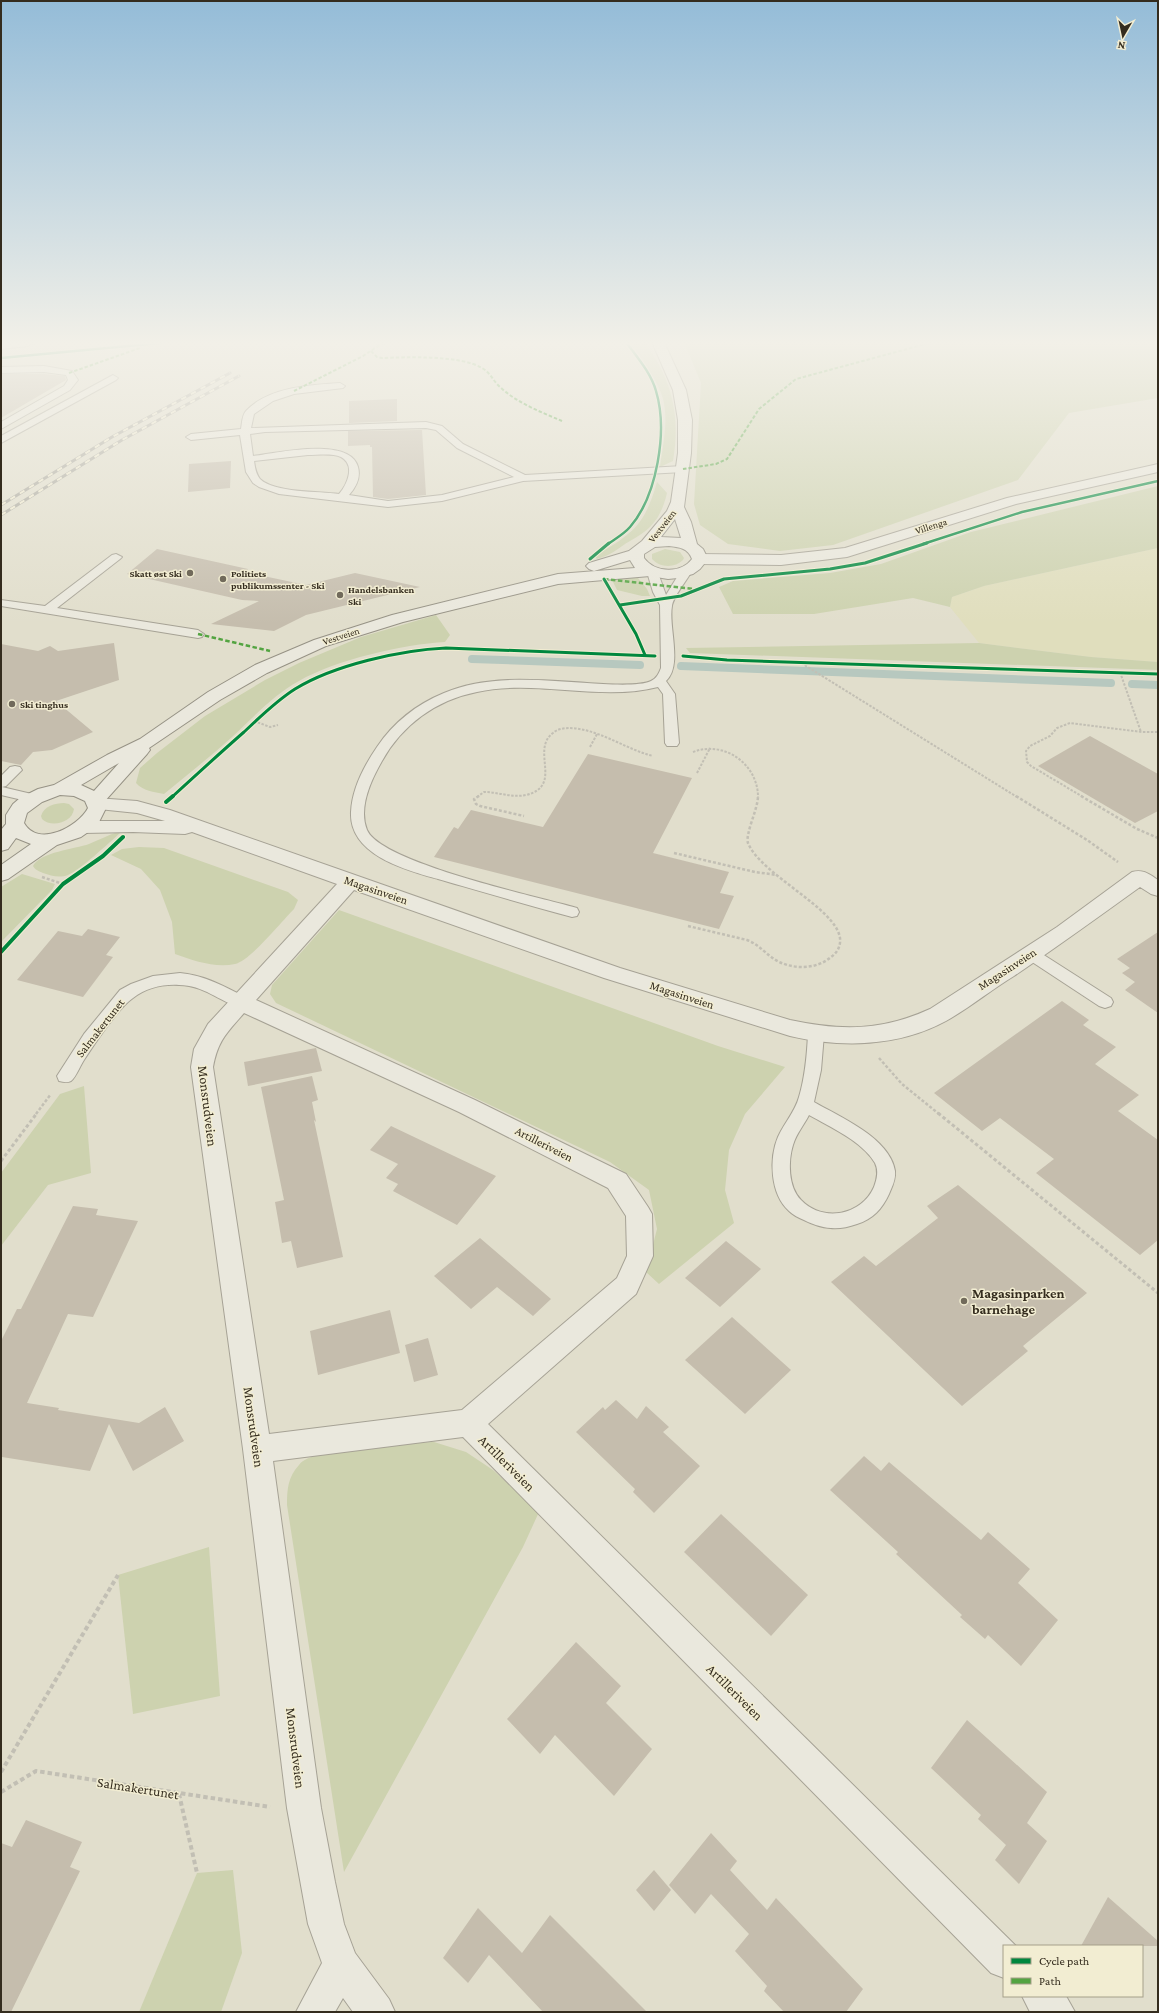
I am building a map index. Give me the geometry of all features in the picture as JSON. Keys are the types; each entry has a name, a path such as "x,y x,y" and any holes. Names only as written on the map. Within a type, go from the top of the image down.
{"street":[{"name":"Vestveien","path":"642,549 677,507 685,436"},
{"name":"Villenga","path":"700,559 781,560 840,553 876,544 1012,501 1158,468"},
{"name":"Vestveien","path":"677,507 684,522 690,546"},
{"name":"Vestveien","path":"558,579 583,568 664,541 682,543 690,546 696,550 700,559"},
{"path":"642,549 636,558 638,563 652,571"},
{"path":"686,571 697,565 700,559"},
{"name":"Vestveien","path":"60,789 113,759 146,743 235,683 261,669 314,645 405,617 558,579 652,571 667,574 686,571"},
{"name":"Vestveien","path":"14,824 19,831 27,836 39,839 52,839 71,834 84,827 95,815 96,802 146,743"},
{"name":"Vestveien","path":"1,845 14,824 14,819 19,808 31,798 48,791 60,789 78,790 86,793 96,802"},
{"name":"Magasinveien","path":"96,802 116,803 147,808 176,817 202,828 612,973 766,1022 816,1034 866,1036 896,1031 920,1024 938,1015 1031,954 1096,910 1139,877"},
{"name":"Magasinveien","path":"84,827 133,826 202,828"},
{"name":"Vestveien","path":"1,874 52,839"},
{"path":"1139,877 1158,889"},
{"name":"Monsrudveien","path":"351,881 216,1030 206,1049 202,1067 257,1449 305,1815 326,1924 341,1965 376,2012"},
{"name":"Artilleriveien","path":"241,1002 467,1106 617,1181 639,1214 640,1256 627,1286 468,1423 1003,1959"},
{"path":"257,1449 468,1423"},
{"path":"315,2012 341,1965"},
{"path":"1041,1997 1056,2012"}],"lane":[{"path":"191,437 201,436"},
{"path":"244,436 248,459 254,478 268,488 279,491 342,498 374,504 442,498 523,478 563,477 682,469"},
{"path":"447,436 460,446 523,478"},
{"path":"248,459 316,453 342,454 348,458 354,472 353,484 342,498"},
{"path":"46,611 116,557"},
{"path":"572,912 421,869 386,855 368,842 359,825 358,809 363,785 378,754 398,728 421,708 452,693 494,685 637,688 660,681 666,672 668,656 666,605 659,592 652,571"},
{"path":"666,605 686,571"},
{"path":"1,603 198,634"},
{"path":"660,681 669,694 672,743"},
{"path":"1,783 15,770"},
{"path":"1,791 31,798"},
{"path":"1031,954 1105,1002"},
{"name":"Salmakertunet","path":"65,1076 82,1048 117,1004 128,992 140,986 162,980 188,980 204,984 241,1002"},
{"path":"805,1105 840,1125 865,1142 877,1153 886,1170 885,1183 872,1207 861,1215 846,1221 831,1221 814,1217 793,1205 784,1187 781,1158 787,1138 805,1105 814,1063 816,1034"}],"path":[{"path":"790,661 814,662"},
{"path":"798,661 1087,840 1139,877"},
{"path":"1112,672 1127,673"},
{"path":"1120,672 1142,732"},
{"path":"248,726 259,717"},
{"path":"254,721 270,727 278,725"},
{"path":"1158,732 1142,732 1070,722 1057,728 1050,736 1030,746 1026,751 1027,762 1137,829 1158,838"},
{"path":"524,816 480,806 476,804 474,799 484,792 515,795 533,793 546,780 543,754 544,744 551,733 560,729 569,728 597,734 638,752 656,757"},
{"path":"590,747 597,734"},
{"path":"697,773 711,747"},
{"path":"688,926 748,940 784,964 803,967 822,963 836,953 840,943 838,933 830,921 755,854 748,842 748,832 753,822 758,800 758,785 755,775 739,758 725,751 711,747 702,748 692,753"},
{"path":"674,852 755,872 778,875"},
{"path":"37,875 63,884"},
{"path":"59,889 68,880"},
{"path":"866,1036 885,1066 902,1084 1158,1293"},
{"path":"1,1161 65,1076"},
{"path":"1,1772 118,1575"},
{"path":"179,1794 197,1873"}],"shaded area":[{"path":"1158,548 1158,662 1091,657 979,643 950,607 952,597 984,586"}],"green space":[{"path":"664,436 676,436 673,461 660,467"},
{"path":"698,436 1052,436 1018,480 833,545 780,551 728,544 700,525 694,504"},
{"path":"657,482 667,493 662,509 654,522 638,537 611,553 597,559 595,557 598,554 621,540 643,518"},
{"path":"1158,486 1158,548 984,586 952,597 950,607 913,598 814,614 733,614 719,587 733,581 830,573 881,564 971,532"},
{"path":"665,549 680,552 684,558 683,560 680,563 668,566 659,564 652,559 652,554"},
{"path":"620,578 638,578 647,589 650,596 642,596 617,590 612,580"},
{"path":"436,615 450,635 445,642 428,643 370,654 314,673 299,681 272,700 207,759 164,794 145,789 136,783 140,768 157,753 205,716 265,680 299,663 361,637"},
{"path":"979,643 1091,657 1158,662 1158,670 690,653 686,648"},
{"path":"54,804 69,804 74,809 69,818 65,821 61,823 51,823 42,819 42,813 47,807"},
{"path":"118,832 120,833 94,856 80,868 68,875 49,875 37,870 33,866 37,861 50,854 89,844"},
{"path":"139,847 164,848 288,892 298,900 294,909 274,931 249,956 235,964 220,965 205,963 175,954 172,922 160,890 141,869 111,855 122,849"},
{"path":"22,874 55,884 52,890 1,942 1,887"},
{"path":"339,910 718,1046 785,1067 745,1114 729,1150 725,1190 734,1223 659,1284 646,1272 657,1229 649,1190 610,1162 276,1003 270,994 272,985"},
{"path":"84,1086 91,1173 48,1185 1,1246 1,1173 60,1094"},
{"path":"434,1442 466,1452 493,1470 539,1512 523,1547 344,1872 287,1505 287,1494 290,1479 299,1465 308,1459 322,1454 362,1447"},
{"path":"209,1547 220,1696 133,1714 118,1575"},
{"path":"233,1870 242,1953 221,2012 139,2012 197,1873"}],"building":[{"path":"348,436 422,436 426,495 388,499 373,497 372,447 370,447 370,445 348,446"},
{"path":"231,461 230,488 188,492 189,464"},
{"path":"157,549 248,569 245,572 306,585 355,573 420,587 306,615 274,631 211,624 259,601 242,600 127,574"},
{"name":"Ski tinghus","path":"114,643 119,680 56,701 93,732 52,750 33,752 21,765 1,761 1,644 38,651 50,646 58,651"},
{"path":"1090,736 1158,774 1158,811 1135,823 1038,766"},
{"path":"588,754 692,778 653,853 729,872 720,893 734,896 719,929 434,857 454,827 458,829 471,810 543,827"},
{"path":"88,929 120,937 106,955 113,957 83,997 17,980 58,931 82,936"},
{"path":"1158,932 1158,1013 1125,990 1135,982 1122,973 1130,968 1117,959"},
{"path":"1062,1001 1089,1020 1083,1025 1116,1047 1095,1064 1139,1095 1118,1111 1158,1140 1158,1240 1140,1255 1036,1173 1054,1159 1000,1118 982,1131 934,1093"},
{"path":"316,1048 322,1071 248,1086 244,1062"},
{"path":"312,1076 318,1100 312,1102 316,1122 314,1120 343,1257 297,1268 291,1241 282,1243 275,1202 284,1200 261,1087"},
{"path":"391,1126 496,1176 457,1225 393,1191 398,1184 386,1178 398,1164 370,1150"},
{"name":"Magasinparken barnehage","path":"958,1185 1087,1293 1023,1346 1028,1351 962,1406 831,1282 864,1256 876,1266 938,1218 927,1206"},
{"path":"73,1206 98,1209 96,1215 138,1221 93,1317 68,1314 27,1403 59,1408 58,1410 139,1423 165,1407 184,1441 133,1471 109,1424 90,1471 2,1457 1,1459 1,1341 17,1309 21,1309"},
{"path":"480,1238 551,1299 533,1316 497,1287 471,1309 434,1276"},
{"path":"726,1241 761,1269 720,1307 685,1278"},
{"path":"390,1310 400,1353 318,1375 310,1331"},
{"path":"732,1317 791,1370 745,1414 685,1360"},
{"path":"428,1338 438,1375 414,1382 405,1345"},
{"path":"616,1400 637,1419 646,1406 669,1427 663,1432 700,1466 654,1513 633,1492 635,1489 576,1432 603,1407 605,1410"},
{"path":"864,1456 881,1471 889,1462 981,1540 988,1532 1030,1569 1018,1583 1058,1620 1021,1666 988,1635 985,1639 960,1617 962,1615 896,1554 898,1552 830,1490"},
{"path":"721,1514 808,1595 771,1636 684,1552"},
{"path":"576,1642 621,1686 606,1703 652,1749 614,1796 555,1735 540,1754 507,1719"},
{"path":"967,1720 1047,1792 1027,1823 1047,1841 1019,1884 995,1860 1006,1845 978,1819 981,1815 931,1768"},
{"path":"26,1820 82,1842 70,1867 80,1871 11,2012 1,2012 1,1843 12,1847"},
{"path":"711,1833 737,1861 730,1870 767,1910 776,1898 863,1989 846,2012 784,2012 764,1991 767,1986 735,1951 749,1934 711,1894 695,1914 669,1885"},
{"path":"654,1870 671,1890 654,1911 636,1890"},
{"path":"1108,1897 1158,1941 1158,1946 1082,1945"},
{"path":"478,1908 522,1953 550,1915 647,2012 543,2012 489,1955 468,1983 443,1958"}],"waterway":[{"path":"472,659 640,665"},
{"path":"681,666 1111,683"},
{"path":"1132,684 1158,685"}],"railway":[{"path":"1,505 114,436"},
{"path":"1,515 129,436"}],"marked path":[{"path":"683,469 716,464 727,459 742,436"},
{"path":"604,579 694,589"},
{"path":"198,634 270,651"}],"cycle path":[{"path":"590,559 626,531 639,515 647,499 653,481 660,436"},
{"path":"620,605 681,596 724,579 830,569 865,563 1022,512 1158,481"},
{"path":"604,579 636,634 645,655"},
{"path":"166,802 274,704 295,689 320,676 361,663 422,649 446,648 655,656"},
{"path":"683,656 727,660 1158,674"},
{"path":"1,952 63,884 103,856 123,837"}],"place":[{"name":"Skatt øst Ski","path":"190,573"},
{"name":"Politiets publikumssenter - Ski","path":"223,579"},
{"name":"Handelsbanken Ski","path":"340,595"},
{"name":"Ski tinghus","path":"12,704"},
{"name":"Magasinparken barnehage","path":"964,1301"}]}
